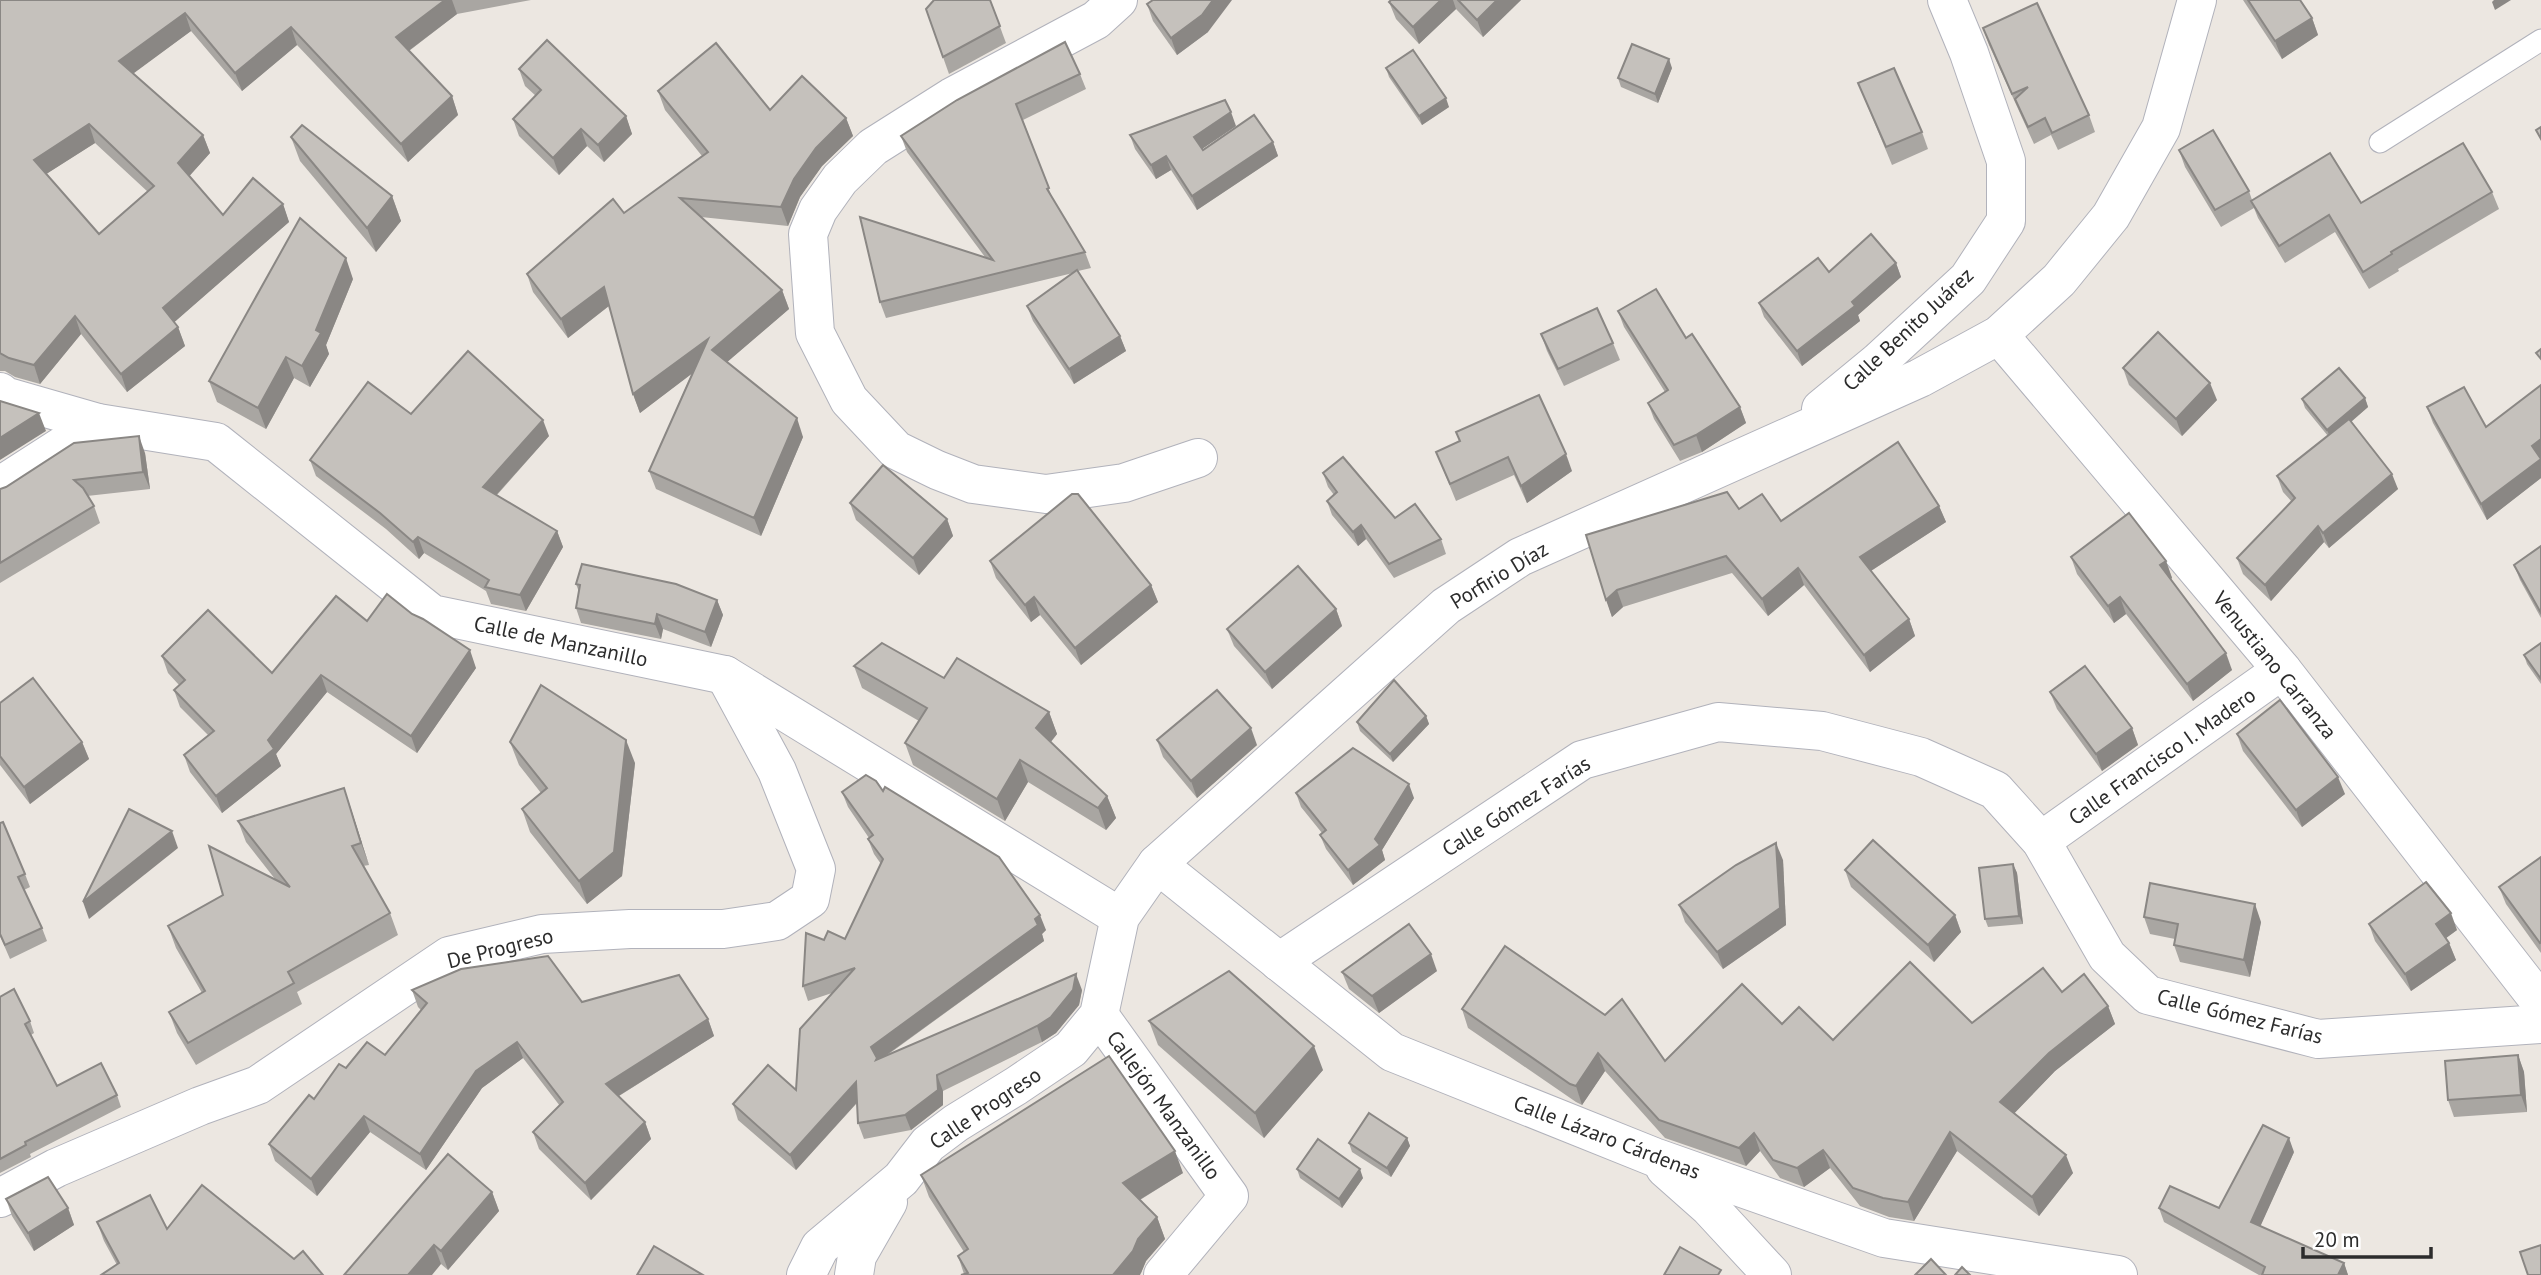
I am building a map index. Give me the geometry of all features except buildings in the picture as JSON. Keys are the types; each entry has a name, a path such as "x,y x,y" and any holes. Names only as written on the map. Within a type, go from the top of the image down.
{"street":[{"path":"1118,0 1096,19 952,97 873,147 840,179 818,209 808,234 815,333 849,400 896,450 973,484 1046,494 1124,483 1198,458"},
{"name":"Calle Benito Juárez","path":"1782,441 1878,362 1968,279 2006,220 2006,161 1969,53 1947,0"},
{"name":"Porfirio Díaz","path":"1120,917 1157,864 1446,606 1520,557 1920,378 1999,335 2059,280 2111,216 2161,128 2197,0"},
{"name":"Venustiano Carranza","path":"1999,335 2282,670 2541,1003"},
{"name":"Calle de Manzanillo","path":"0,392 4,396 98,423 216,442 432,614 725,675 1120,917"},
{"path":"0,486 98,423"},
{"name":"Calle Francisco I. Madero","path":"2041,841 2282,670"},
{"name":"De Progreso","path":"0,1198 90,1154 200,1106 258,1085 449,956 542,934 630,929 723,929 777,921 810,899 816,869 777,771 725,675"},
{"name":"Calle Gómez Farías","path":"1279,962 1582,760 1718,722 1822,731 1921,757 1995,790 2041,841 2107,956 2148,995 2318,1039 2541,1024"},
{"name":"Calle Lázaro Cárdenas","path":"1157,864 1392,1052 1654,1157 1884,1238 2118,1275"},
{"name":"Calle Progreso","path":"806,1275 820,1247 901,1179 928,1144 956,1123 1072,1049 1100,1015 1120,917"},
{"name":"Callejón Manzanillo","path":"1100,1015 1229,1196 1163,1275"},
{"path":"1654,1157 1709,1208 1772,1275"},
{"path":"854,1275 857,1256 901,1179"}],"lane":[{"path":"2380,142 2541,40"}]}
